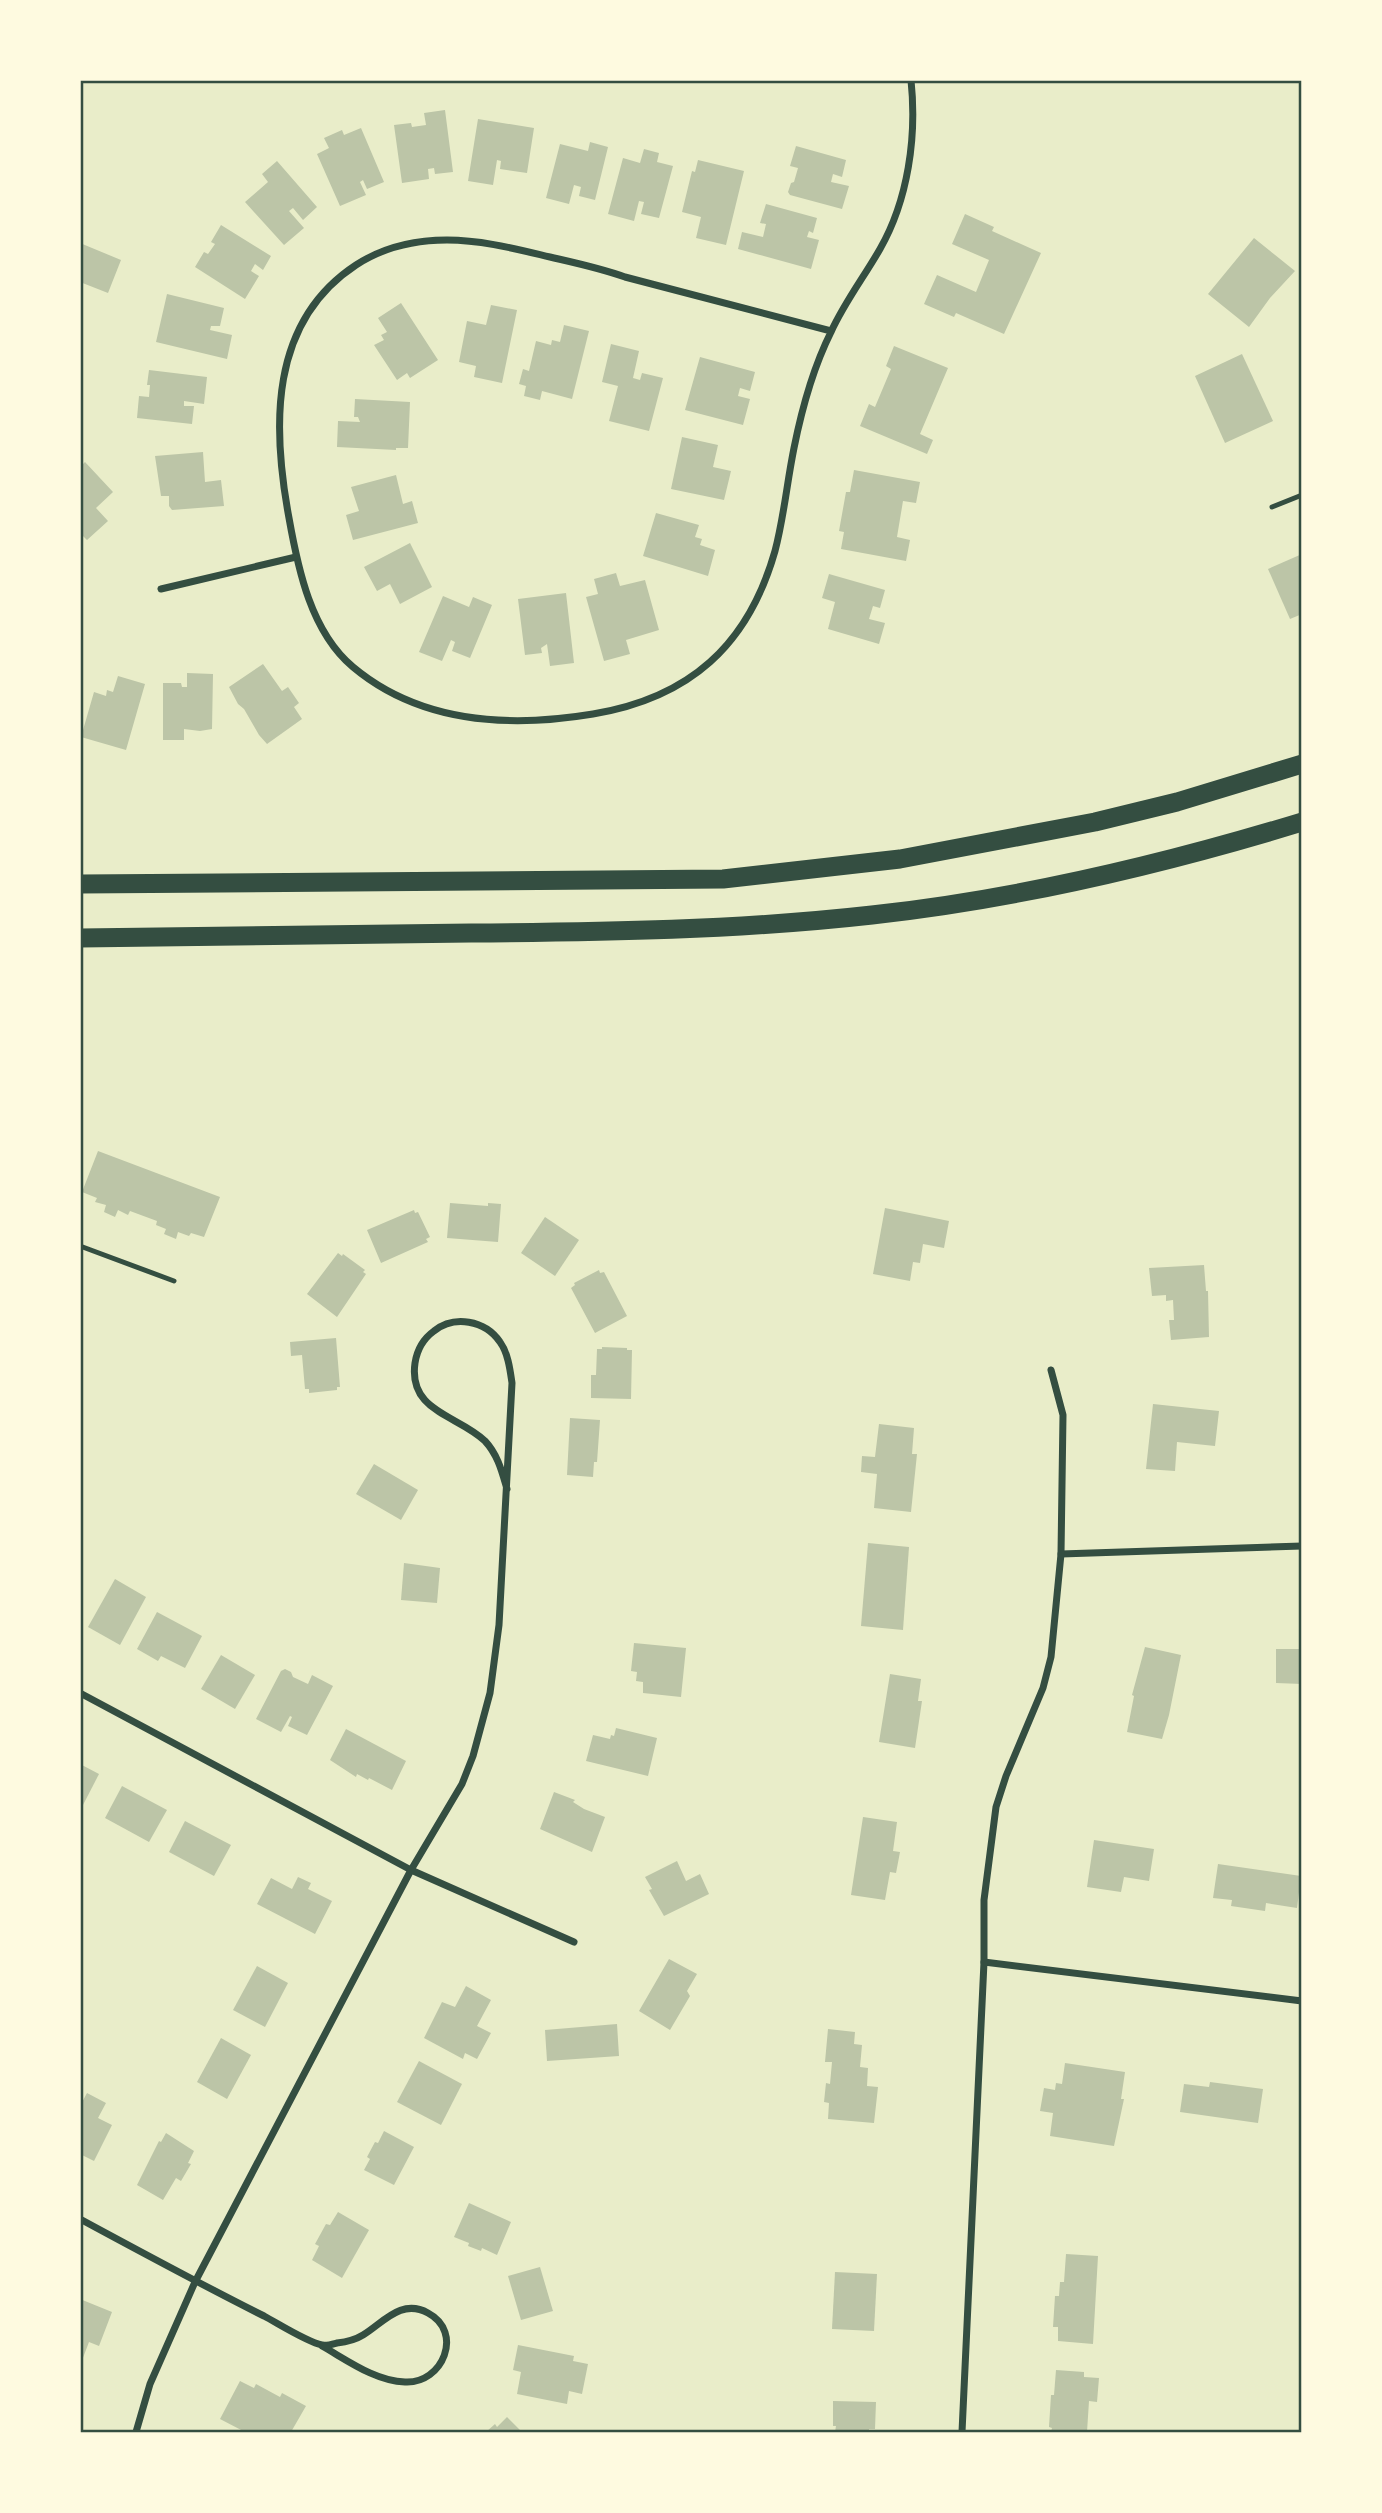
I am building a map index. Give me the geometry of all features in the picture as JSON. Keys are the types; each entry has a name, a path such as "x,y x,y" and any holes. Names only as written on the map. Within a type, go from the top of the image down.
{"highway":[{"path":"80,884 723,879 900,859 1095,822 1177,802 1301,764"},
{"path":"80,939 620,932 705,929 831,919 960,903 1047,888 1135,869 1301,822"}],"street":[{"path":"831,331 625,277 596,266 493,244 444,240 415,243 389,249 364,260 341,275 306,313 295,335 282,386 280,437 283,485 296,557 310,601 334,646 351,665 408,702 430,710 486,721 533,720 614,710 667,692 692,678 715,660 747,618 760,594 776,545 807,395 831,331 892,225 907,171 914,114 911,80"},
{"path":"161,589 296,557"},
{"path":"136,2432 150,2384 195,2282 411,1870 463,1784 483,1726 499,1625 507,1489 512,1383 509,1361 500,1342 486,1328 468,1322 450,1322 434,1331 422,1343 414,1373 416,1385 428,1404 437,1412 484,1440 494,1453 507,1489"},
{"path":"962,2432 984,1962 984,1900 996,1807 1043,1688 1051,1657 1061,1554 1063,1415 1051,1370"},
{"path":"1061,1554 1301,1546"},
{"path":"80,1693 411,1870 574,1942"},
{"path":"984,1962 1301,2001"},
{"path":"80,2219 195,2282 388,2380 406,2383 424,2379 438,2369 445,2355 446,2339 440,2324 429,2313 414,2308 398,2310 349,2342 323,2346"}],"lane":[{"path":"1272,507 1301,495"},
{"path":"80,1246 174,1282"}],"building":[{"path":"445,110 453,172 435,174 434,168 428,169 429,179 402,183 394,125 426,125 424,113"},
{"path":"478,119 534,128 527,173 500,169 501,161 497,160 493,185 468,181"},
{"path":"361,128 384,182 367,189 363,180 360,182 366,195 340,206 317,154 329,148 324,138 342,130 344,135"},
{"path":"590,142 608,147 595,200 579,196 581,187 574,185 569,204 546,198 560,144 588,151"},
{"path":"796,146 846,160 842,177 833,174 831,182 849,186 842,209 790,195 788,192 798,168 790,166"},
{"path":"644,149 659,153 657,162 673,166 659,218 641,214 644,202 639,201 634,221 608,214 623,158 640,163"},
{"path":"698,160 744,171 726,245 696,238 701,217 682,212 692,171 695,172"},
{"path":"277,161 317,207 303,220 293,208 289,211 304,228 284,245 245,202 268,182 262,174"},
{"path":"766,204 817,218 813,233 809,231 807,237 819,240 811,269 738,249 742,232 763,237 766,224 760,223"},
{"path":"965,214 994,227 992,231 1041,253 1004,334 956,313 954,317 924,304 937,275 976,292 989,260 952,244"},
{"path":"221,225 271,256 263,270 255,264 251,271 259,276 245,299 195,267 204,252 208,254 215,244 211,242"},
{"path":"1254,238 1295,271 1270,298 1249,327 1208,294"},
{"path":"80,243 121,260 108,293 80,282"},
{"path":"167,294 224,308 220,326 211,326 210,330 232,335 227,359 156,342"},
{"path":"401,303 438,360 410,378 407,373 397,380 374,345 384,340 381,335 387,332 378,318"},
{"path":"491,305 517,310 502,383 474,377 476,366 459,362 467,321 486,325"},
{"path":"564,325 589,331 572,399 542,391 540,400 524,396 526,386 519,384 523,369 529,371 536,341 551,345 552,340 560,342"},
{"path":"611,344 639,351 633,378 640,380 642,373 663,378 649,431 609,421 618,386 602,382"},
{"path":"894,346 948,368 920,434 933,440 927,454 860,426 869,404 875,407 891,369 886,366"},
{"path":"1242,354 1273,421 1225,443 1195,376"},
{"path":"700,357 755,372 750,391 740,388 738,396 750,399 743,425 685,410"},
{"path":"149,370 207,377 204,404 184,401 184,406 194,406 192,424 137,418 139,396 149,397"},
{"path":"355,399 410,402 408,448 396,450 337,447 338,421 360,422 358,417 354,417"},
{"path":"682,437 718,445 713,467 731,471 724,500 671,489"},
{"path":"203,452 205,482 221,480 224,506 172,510 169,496 161,496 155,456"},
{"path":"85,462 113,492 96,508 108,521 87,540 80,533 80,467"},
{"path":"854,470 920,482 916,503 903,501 897,537 910,540 906,561 841,549 844,532 839,531 846,492 850,492"},
{"path":"396,475 403,504 412,501 418,523 353,540 346,515 359,511 351,487"},
{"path":"656,513 699,525 695,537 702,539 700,545 715,550 708,576 643,556"},
{"path":"410,543 432,587 400,604 390,584 377,591 364,567"},
{"path":"1302,554 1302,614 1290,619 1268,569"},
{"path":"616,573 620,586 645,580 659,630 626,640 630,654 604,661 586,597 598,594 594,579"},
{"path":"829,574 885,590 880,608 873,606 869,619 885,623 879,644 828,629 835,602 822,598"},
{"path":"566,593 574,663 550,666 547,644 541,648 542,653 525,655 518,599"},
{"path":"443,596 469,607 473,597 492,605 470,658 452,651 455,642 451,640 442,661 419,652"},
{"path":"263,664 282,691 288,687 299,703 294,707 302,719 267,744 229,687"},
{"path":"187,673 213,674 212,729 184,729 184,740 163,740 163,683 181,683 182,687 187,687"},
{"path":"118,676 145,684 126,750 81,737 94,692 106,696 107,690 113,692"},
{"path":"98,1151 220,1197 204,1237 178,1232 176,1239 164,1234 166,1229 156,1225 157,1221 130,1211 128,1215 118,1210 115,1217 104,1212 106,1205 95,1202 97,1198 82,1192"},
{"path":"450,1203 488,1206 488,1203 501,1204 498,1242 447,1238"},
{"path":"885,1208 949,1221 944,1248 923,1244 920,1263 913,1262 910,1281 873,1274"},
{"path":"414,1210 415,1213 418,1212 430,1237 426,1239 428,1242 381,1263 367,1230"},
{"path":"545,1217 579,1240 555,1276 521,1253"},
{"path":"338,1253 365,1270 363,1272 366,1274 337,1317 307,1294"},
{"path":"1204,1265 1208,1291 1209,1337 1171,1340 1169,1320 1174,1320 1173,1300 1166,1301 1166,1295 1152,1296 1149,1268"},
{"path":"599,1270 600,1273 604,1272 627,1316 595,1333 571,1288 574,1283"},
{"path":"336,1338 340,1387 337,1387 337,1390 309,1393 309,1389 305,1389 302,1355 291,1356 290,1342"},
{"path":"602,1347 632,1350 631,1399 591,1398 591,1375 596,1375 597,1349"},
{"path":"1153,1404 1219,1411 1215,1446 1177,1442 1175,1471 1146,1469"},
{"path":"570,1418 600,1420 597,1462 594,1462 593,1477 567,1475"},
{"path":"879,1424 914,1428 912,1454 917,1454 911,1512 874,1508 877,1474 861,1472 862,1456 875,1457"},
{"path":"374,1464 418,1490 401,1520 356,1494"},
{"path":"868,1543 909,1547 903,1630 861,1626"},
{"path":"404,1563 440,1568 437,1603 401,1600"},
{"path":"115,1579 146,1597 120,1645 88,1627"},
{"path":"157,1612 202,1636 185,1668 161,1656 158,1661 137,1649"},
{"path":"634,1643 686,1648 681,1697 643,1693 643,1682 636,1681 637,1672 631,1671"},
{"path":"1145,1647 1181,1655 1162,1739 1127,1732 1134,1696 1132,1695"},
{"path":"1276,1649 1302,1649 1302,1684 1276,1683"},
{"path":"221,1655 255,1675 235,1709 201,1689"},
{"path":"285,1669 291,1672 293,1677 308,1684 312,1675 333,1686 307,1735 288,1726 292,1717 290,1716 281,1732 256,1719 281,1671"},
{"path":"890,1674 921,1679 918,1701 922,1701 915,1748 879,1742"},
{"path":"616,1728 657,1738 648,1776 586,1761 593,1735 610,1739"},
{"path":"346,1729 406,1761 392,1790 369,1778 368,1780 357,1774 356,1777 330,1760"},
{"path":"80,1764 99,1774 83,1805 80,1804"},
{"path":"122,1786 167,1810 149,1842 105,1818"},
{"path":"554,1792 605,1817 592,1852 540,1829"},
{"path":"863,1817 897,1822 893,1851 900,1852 896,1873 890,1872 885,1900 851,1895"},
{"path":"185,1821 231,1845 214,1876 169,1852"},
{"path":"1094,1840 1154,1849 1149,1881 1124,1877 1121,1892 1087,1887"},
{"path":"677,1861 686,1881 700,1874 709,1894 664,1916 645,1877"},
{"path":"1218,1864 1301,1876 1297,1908 1266,1903 1265,1911 1231,1906 1232,1900 1213,1898"},
{"path":"298,1877 311,1883 308,1889 332,1901 315,1934 257,1904 271,1878 292,1889"},
{"path":"669,1959 697,1974 687,1991 690,1996 670,2030 639,2011"},
{"path":"257,1966 288,1983 265,2027 233,2010"},
{"path":"466,1986 491,2000 477,2026 491,2033 477,2059 465,2053 463,2059 424,2038 442,2002 455,2007"},
{"path":"617,2024 619,2056 547,2061 545,2030"},
{"path":"828,2029 855,2032 854,2044 862,2045 860,2067 868,2068 867,2086 878,2087 874,2123 828,2119 829,2103 824,2102 826,2083 830,2084 832,2062 825,2062"},
{"path":"221,2038 251,2055 227,2099 197,2082"},
{"path":"419,2061 462,2084 441,2125 397,2102"},
{"path":"1065,2063 1125,2072 1121,2099 1124,2099 1114,2146 1050,2136 1053,2113 1040,2111 1044,2088 1055,2090 1056,2083 1062,2084"},
{"path":"1210,2082 1263,2089 1258,2123 1180,2112 1184,2084 1209,2087"},
{"path":"87,2093 106,2103 98,2118 112,2125 94,2161 80,2154 80,2106"},
{"path":"384,2131 414,2147 394,2185 364,2170 370,2159 367,2157"},
{"path":"166,2133 194,2151 188,2163 191,2164 181,2181 176,2178 163,2200 137,2185 159,2141 161,2142"},
{"path":"469,2203 511,2222 497,2255 482,2248 481,2251 468,2246 469,2243 454,2237"},
{"path":"338,2212 369,2230 342,2278 312,2260 319,2246 315,2244 326,2224 330,2225"},
{"path":"1066,2254 1098,2256 1093,2344 1058,2341 1058,2327 1053,2327 1055,2296 1059,2296 1060,2282 1064,2282"},
{"path":"540,2267 553,2311 521,2320 508,2276"},
{"path":"835,2272 877,2274 874,2331 832,2329"},
{"path":"80,2299 112,2312 99,2346 89,2342 81,2363"},
{"path":"518,2345 574,2356 573,2361 588,2364 582,2394 569,2391 567,2404 517,2394 521,2372 513,2370"},
{"path":"1056,2370 1084,2372 1084,2377 1099,2378 1097,2402 1089,2401 1087,2432 1051,2432 1051,2395 1054,2395"},
{"path":"240,2381 254,2388 256,2384 280,2397 282,2393 306,2406 291,2432 245,2432 220,2419"},
{"path":"833,2401 876,2402 875,2429 869,2429 869,2432 835,2432"},
{"path":"507,2417 522,2432 486,2432 495,2424 497,2427"}]}
